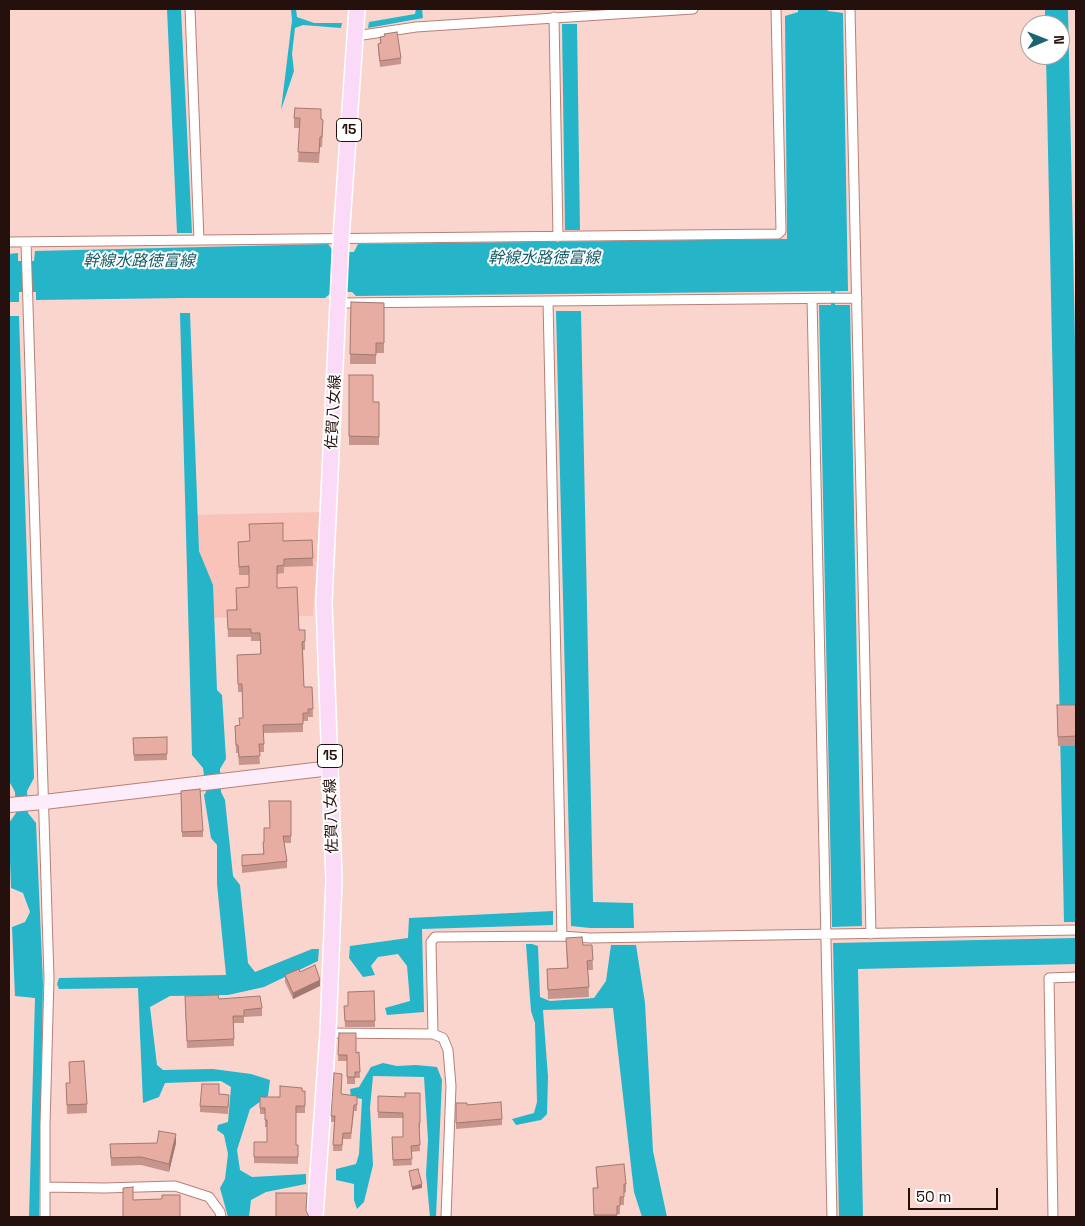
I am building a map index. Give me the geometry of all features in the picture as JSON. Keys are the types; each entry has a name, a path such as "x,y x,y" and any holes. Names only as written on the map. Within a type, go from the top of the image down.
{"main road":[{"name":"15","path":"339,299 357,9"},
{"name":"佐賀八女線","path":"315,1217 328,1033 334,880 324,602 339,299"}],"street":[{"path":"190,9 199,240"},
{"path":"356,36 416,27 613,11 693,9"},
{"path":"9,242 199,240 341,245 558,237 778,234 781,231 776,9"},
{"path":"850,9 871,934"},
{"path":"554,17 558,237"},
{"path":"26,242 39,802 49,978 45,1125 45,1217"},
{"path":"812,298 832,1217"},
{"path":"339,299 548,301 857,298"},
{"path":"548,301 562,936"},
{"path":"10,805 331,768"},
{"path":"433,1034 430,942 435,937 562,936 590,938 1076,930"},
{"path":"1053,1217 1049,978 1076,978"},
{"path":"328,1033 433,1034 443,1038 448,1050 451,1086 446,1217"},
{"path":"45,1188 175,1186 209,1197 220,1212 221,1217"}],"shaded area":[{"path":"320,512 313,616 196,618 191,515"}],"water":[{"path":"167,9 181,9 192,233 177,233"},
{"path":"291,9 296,9 297,17 314,23 342,23 341,28 303,25 295,28 292,54 294,71 281,110 292,20"},
{"path":"416,9 422,9 423,18 368,28 369,22 415,14"},
{"name":"幹線水路徳富線","path":"798,9 827,9 828,11 843,13 848,291 356,296 352,292 332,292 325,298 36,300 36,292 19,292 19,302 9,302 9,254 18,253 18,261 34,261 35,251 328,244 334,252 354,252 358,244 787,239 785,16 798,12"},
{"path":"1045,9 1068,9 1068,15 1045,15"},
{"path":"562,24 577,24 580,230 565,230"},
{"path":"1046,65 1069,65 1076,388 1075,922 1064,922"},
{"path":"819,305 850,305 862,926 832,927"},
{"path":"556,311 581,311 593,902 633,903 634,928 571,926"},
{"path":"180,313 190,313 199,551 213,585 217,690 222,695 226,759 220,769 221,792 225,800 233,876 240,885 248,963 255,972 312,949 319,949 318,961 264,987 228,995 170,996 150,1007 157,1065 163,1070 213,1069 251,1074 270,1080 268,1096 250,1109 237,1150 240,1170 252,1177 306,1174 306,1184 266,1192 251,1200 249,1217 228,1217 220,1188 225,1179 228,1154 224,1135 217,1130 218,1125 228,1122 231,1087 221,1081 165,1083 159,1097 143,1103 138,988 59,989 57,984 59,978 226,975 217,884 217,845 211,838 204,795 206,792 203,768 192,755"},
{"path":"9,316 19,316 34,778 27,791 28,813 36,823 43,983 39,1217 29,1217 35,998 15,996 12,927 25,922 30,912 23,893 11,888 9,832 9,823 16,813 15,792 9,781"},
{"path":"553,911 553,925 422,929 424,1012 387,1015 385,1008 410,1001 407,966 398,954 378,957 371,966 375,975 363,977 349,958 350,946 408,938 409,918"},
{"path":"1076,938 1076,964 858,969 863,1217 839,1217 833,943"},
{"path":"526,944 538,946 540,997 550,1001 594,998 606,981 611,945 636,945 645,1003 653,1151 667,1217 642,1217 634,1192 613,1008 543,1010 548,1077 547,1114 541,1120 516,1125 512,1119 534,1113 537,1102 535,1023 531,1011"},
{"path":"383,1063 397,1066 437,1067 442,1080 436,1217 430,1217 426,1174 428,1140 424,1077 373,1076 370,1108 373,1165 364,1202 357,1209 354,1200 354,1184 336,1180 336,1169 356,1164 359,1154 362,1099 351,1097 350,1089 359,1087 371,1067"}],"building":[{"path":"397,32 401,58 380,61 378,44 381,43 380,37 385,36 384,34"},
{"path":"295,108 321,109 321,119 323,120 319,153 298,152 300,118 294,118"},
{"path":"351,302 384,303 384,343 376,343 376,355 350,354"},
{"path":"349,375 373,375 373,402 379,402 379,437 349,436"},
{"path":"283,523 283,541 312,540 313,558 284,559 284,565 277,566 277,588 297,587 299,630 305,630 305,641 302,642 304,687 312,687 313,709 308,709 308,713 303,713 303,724 263,725 264,744 259,744 260,756 239,757 235,726 240,725 239,718 243,718 242,684 238,684 237,655 261,654 260,633 251,633 251,629 228,629 227,610 237,610 236,588 249,587 249,566 239,567 238,542 250,541 249,524"},
{"path":"1057,705 1076,705 1076,736 1058,737"},
{"path":"167,737 167,754 134,755 133,738"},
{"path":"200,789 203,831 182,832 181,791"},
{"path":"269,801 291,801 291,836 283,836 287,861 242,866 242,855 264,854 264,828 270,828"},
{"path":"582,937 583,945 592,945 593,960 587,961 589,987 548,990 547,969 568,968 566,938"},
{"path":"315,965 320,980 293,993 285,975 299,969 300,972"},
{"path":"374,991 375,1021 345,1021 344,1006 348,1006 348,992"},
{"path":"218,995 219,999 260,996 262,1008 244,1010 244,1016 233,1016 234,1039 187,1041 185,996"},
{"path":"339,1033 356,1033 356,1053 359,1052 360,1072 355,1072 355,1077 347,1077 347,1055 338,1055"},
{"path":"84,1061 87,1104 67,1105 66,1083 70,1083 69,1062"},
{"path":"334,1073 342,1074 341,1094 357,1096 357,1105 354,1105 351,1133 343,1133 342,1145 333,1145 335,1116 331,1116"},
{"path":"202,1084 219,1084 219,1094 229,1095 228,1107 200,1106"},
{"path":"280,1086 302,1088 302,1091 305,1091 305,1106 296,1106 296,1145 298,1145 298,1157 254,1157 254,1142 267,1142 267,1120 265,1120 265,1108 260,1108 260,1097 280,1097"},
{"path":"405,1093 420,1093 420,1145 411,1146 412,1159 393,1160 392,1137 403,1137 403,1113 378,1112 378,1096 405,1097"},
{"path":"501,1102 502,1119 456,1123 456,1103 467,1103 467,1105"},
{"path":"159,1131 176,1134 169,1164 141,1157 111,1158 110,1144 157,1143"},
{"path":"624,1164 626,1184 624,1184 624,1197 620,1197 620,1206 617,1206 617,1215 594,1215 593,1188 598,1188 596,1167"},
{"path":"418,1169 422,1184 412,1187 409,1171"},
{"path":"133,1187 133,1200 162,1199 162,1195 180,1195 180,1217 123,1217 123,1188"},
{"path":"276,1193 307,1193 306,1210 309,1217 276,1217"}],"waterway":[{"path":"833,286 833,309"}]}
